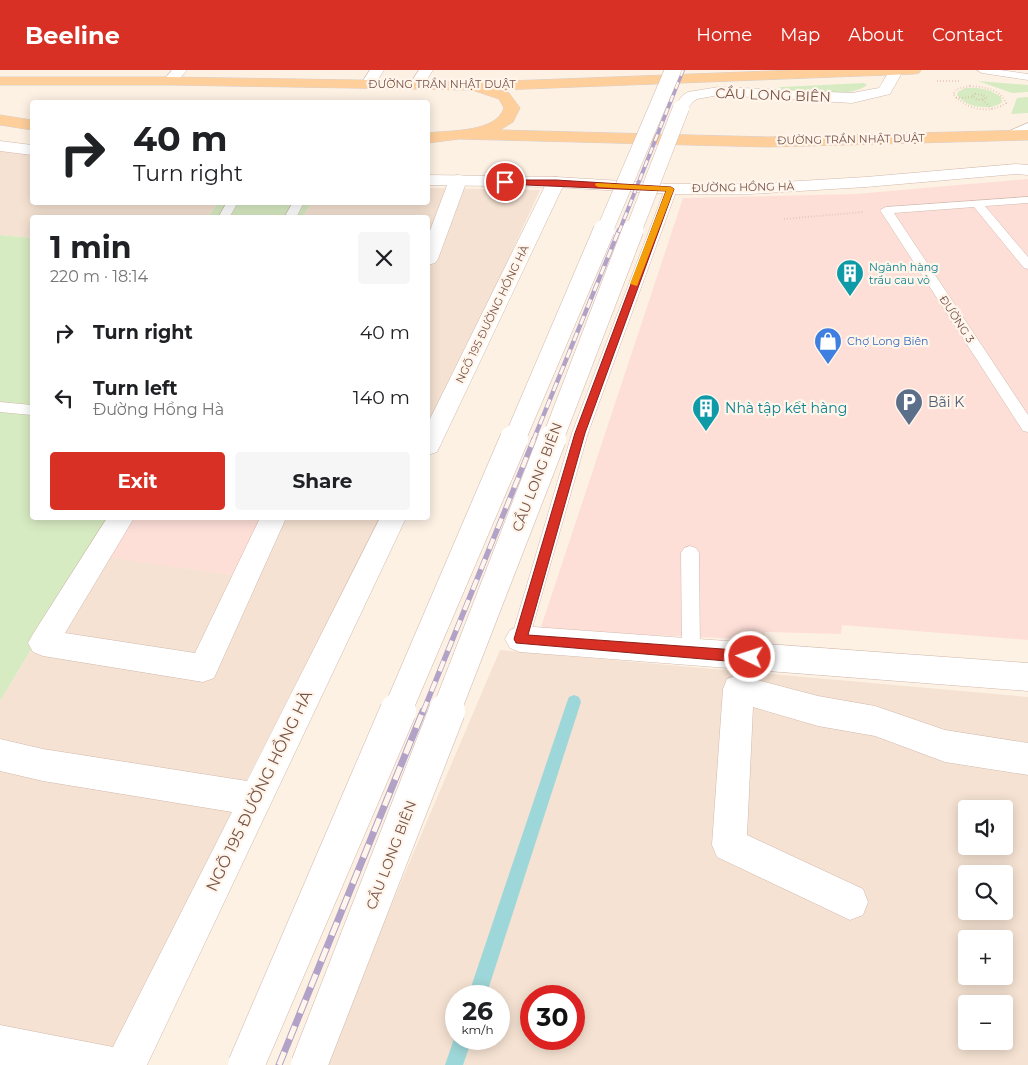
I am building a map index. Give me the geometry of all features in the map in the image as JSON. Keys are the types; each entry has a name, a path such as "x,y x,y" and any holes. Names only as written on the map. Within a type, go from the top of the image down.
{"main road":[{"name":"ĐƯỜNG TRẦN NHẬT DUẬT","path":"461,86 799,72 914,70"},
{"name":"ĐƯỜNG TRẦN NHẬT DUẬT","path":"0,81 175,75 368,84 417,91"},
{"path":"417,91 461,86 486,88 504,96 512,108 511,114 506,120 498,126 487,130 459,134 430,129"},
{"path":"0,120 30,125"},
{"name":"ĐƯỜNG TRẦN NHẬT DUẬT","path":"430,138 459,134 768,142 1022,135"}],"street":[{"path":"368,84 377,70"},
{"path":"417,91 426,70"},
{"path":"246,1065 673,70"},
{"name":"CẦU LONG BIÊN","path":"309,1065 681,108 688,98 694,95 719,91 852,98 866,96 885,91 896,71"},
{"path":"0,146 30,150"},
{"name":"ĐƯỜNG HỒNG HÀ","path":"430,180 556,182 671,189 750,189 866,182 1016,169 1028,170"},
{"path":"430,255 458,180"},
{"name":"NGÕ 195 ĐƯỜNG HỒNG HÀ","path":"430,442 556,182"},
{"path":"120,520 43,643 203,668 272,520"},
{"name":"NGÕ 195 ĐƯỜNG HỒNG HÀ","path":"126,1065 392,520"},
{"path":"520,639 1028,677"},
{"path":"850,902 729,845 738,690 818,711 875,721 945,746 1028,760"},
{"path":"4,762 43,764 256,799"},
{"path":"0,1045 108,1065"}],"lane":[{"path":"982,70 1028,78"},
{"path":"520,639 580,433 671,189"},
{"path":"886,210 1028,200"},
{"path":"977,204 1028,265"},
{"name":"ĐƯỜNG 3","path":"886,210 1028,427"},
{"path":"0,408 30,410"},
{"path":"690,553 691,653"}],"path":[{"path":"936,82 964,81"},
{"path":"963,87 986,88 999,93 1006,100 1003,106 992,109 966,105 955,98 954,91 963,87"},
{"path":"973,97 975,94 983,95 987,98 983,100"},
{"path":"955,98 973,97 983,100 992,109"},
{"path":"784,219 886,210"}],"shaded area":[{"path":"0,150 30,154 30,205 216,205 209,215 30,215 30,238 0,235"},
{"name":"Chợ Long Biên","path":"1028,179 1028,640 842,625 841,634 765,632 764,640 540,630 683,198 856,194"},
{"path":"430,188 540,190 493,293 430,419 430,215 305,215 310,205 430,205"},
{"path":"128,520 264,520 238,576 105,557"},
{"path":"264,520 379,520 105,1065 0,1065 0,701 90,554 238,576"},
{"path":"500,650 1028,697 1028,1065 323,1065"}],"green space":[{"path":"978,81 1028,85 1028,92 1012,93"},
{"path":"864,83 867,85 860,89 837,93 776,89 781,87"},
{"path":"965,88 988,90 1001,97 1002,102 991,107 978,107 966,103 957,95 958,92"},
{"path":"1028,97 1028,113 1011,114 1017,98"},
{"path":"217,205 310,205 304,215 209,215"},
{"path":"0,235 30,238 30,520 110,520 0,701"}],"waterway":[{"path":"481,985 574,702"},
{"path":"454,1065 459,1050"}],"railway":[{"path":"619,232 683,70"},
{"path":"533,441 619,230"},
{"path":"423,712 534,439"},
{"path":"279,1065 423,711"}],"slow traffic":[{"path":"598,185 671,189 635,284"}],"place":[{"name":"Ngành hàng trầu cau vỏ","path":"850,297"},
{"name":"Chợ Long Biên","path":"828,365"},
{"name":"Bãi K","path":"909,426"},
{"name":"Nhà tập kết hàng","path":"706,432"}],"route":[{"path":"505,182 556,182 671,189 580,433 520,639 750,657"}]}
